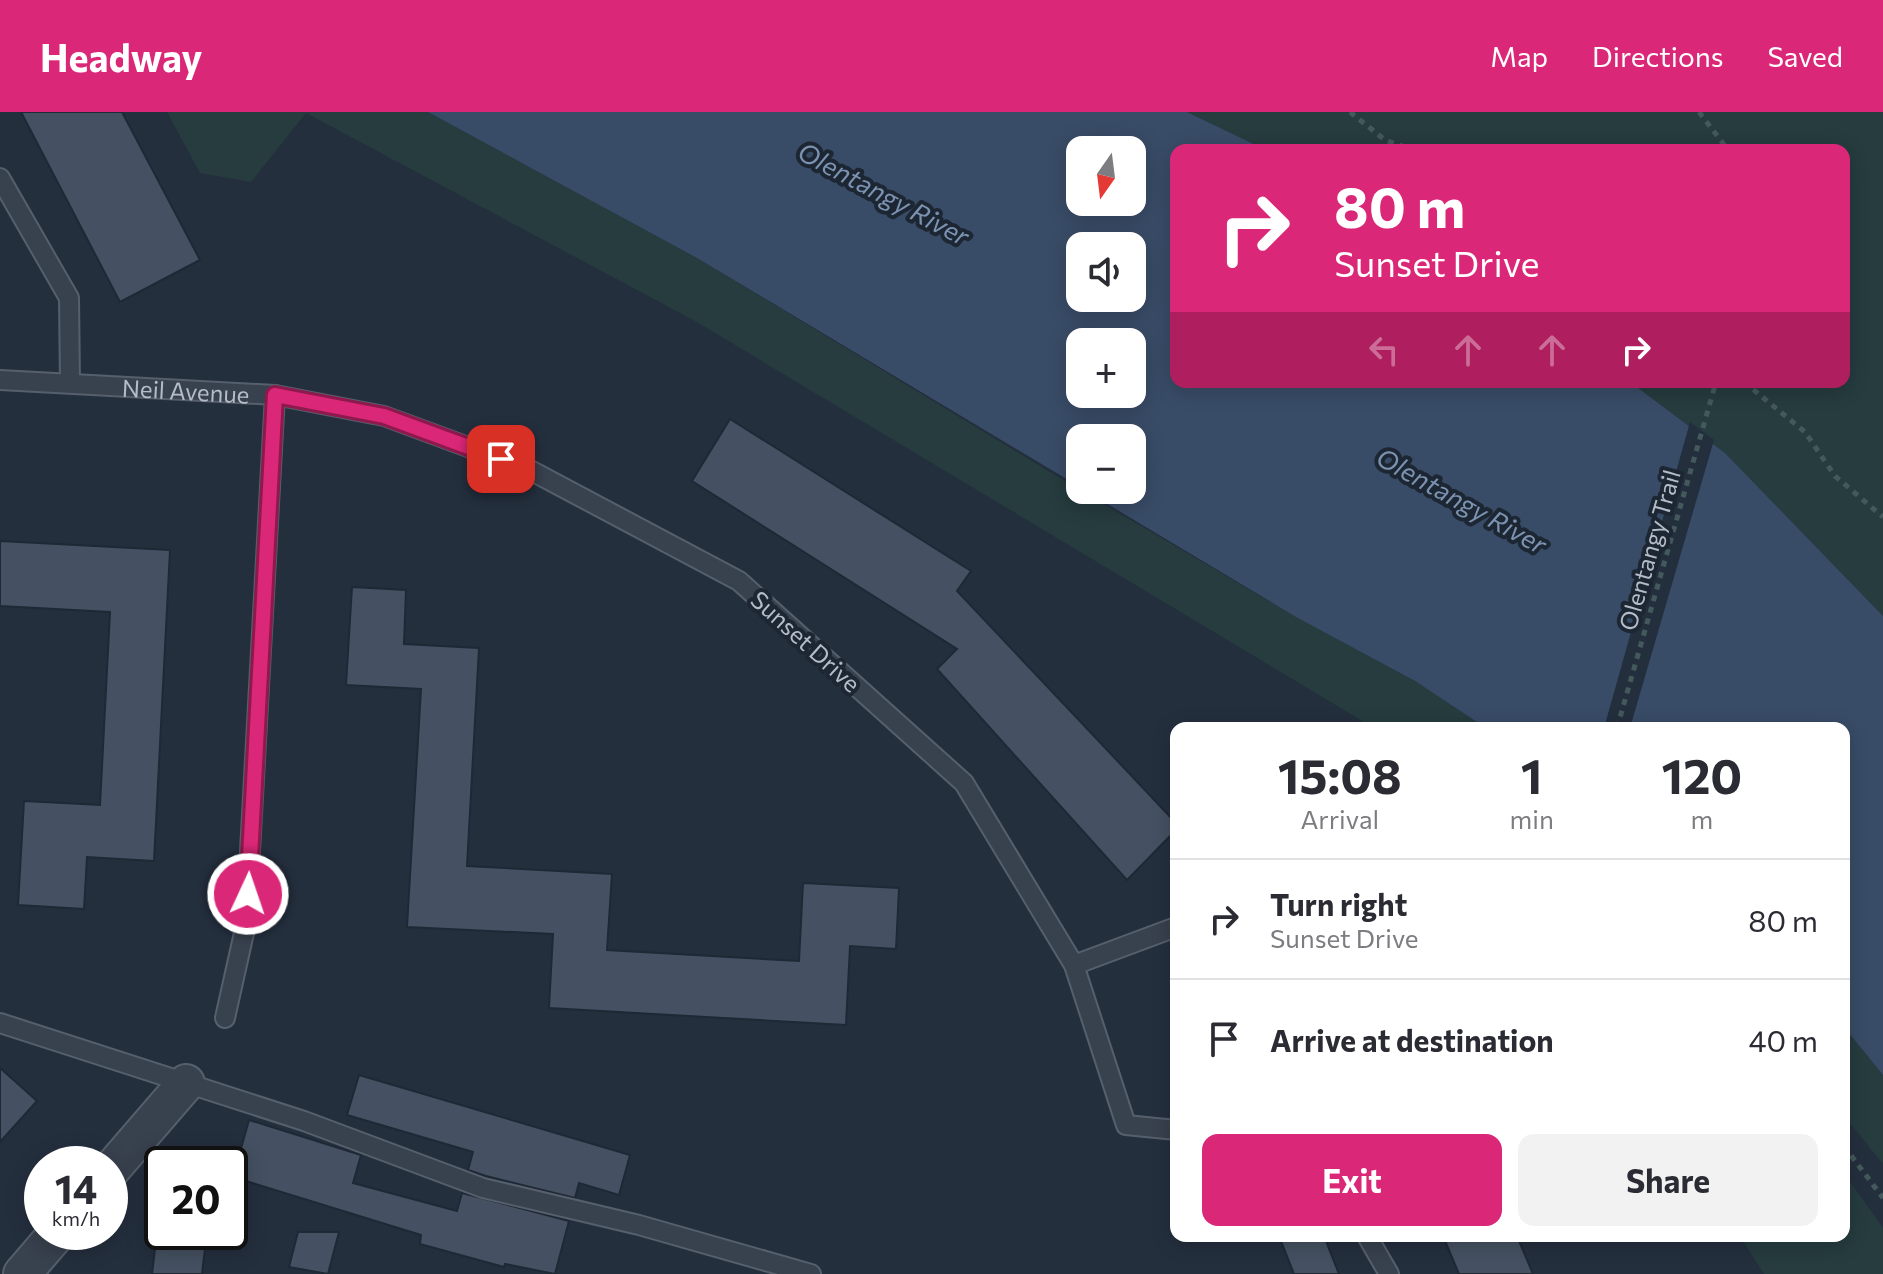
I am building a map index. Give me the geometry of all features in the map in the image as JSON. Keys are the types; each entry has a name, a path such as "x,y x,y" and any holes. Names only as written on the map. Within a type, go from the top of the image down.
{"street":[{"path":"128,1150 186,1083"},
{"path":"22,1274 43,1250"}],"lane":[{"path":"0,178 69,298 70,383"},
{"name":"Neil Avenue","path":"0,380 275,395 246,924 225,1018"},
{"name":"Sunset Drive","path":"275,395 384,416 530,470 739,581 964,783 1074,965 1126,1125 1170,1129"},
{"path":"1074,965 1170,929"},
{"path":"0,1023 304,1121 483,1188 639,1225 811,1274"},
{"path":"1370,1242 1389,1274"}],"path":[{"path":"1350,112 1385,140 1396,144"},
{"path":"1699,112 1723,144"},
{"name":"Olentangy Trail","path":"1619,722 1714,388"},
{"path":"1751,388 1805,432 1835,476 1883,517"},
{"path":"1850,1154 1883,1198"}],"green space":[{"path":"167,112 428,112 697,258 1066,482 1066,504 1104,504 1296,617 1415,681 1477,722 1364,722 695,321 306,113 251,182 200,173"},
{"path":"1187,112 1883,112 1883,616 1725,453 1638,388 1850,388 1850,144 1254,144"},
{"path":"1850,1034 1883,1075 1883,1164 1850,1123"},
{"path":"1850,1181 1883,1228 1883,1274 1764,1274 1744,1242 1850,1242"}],"water":[{"name":"Olentangy River","path":"428,112 1187,112 1254,144 1170,144 1170,388 1638,388 1725,453 1883,616 1883,1075 1850,1034 1850,722 1477,722 1415,681 1296,617 1107,504 1146,504 1146,424 1066,424 1066,479 697,258"}],"pier":[{"path":"1690,422 1714,440 1632,722 1606,722"}],"building":[{"path":"21,112 122,112 200,260 120,302"},
{"path":"730,419 971,571 957,591 1170,817 1170,836 1127,880 937,669 957,649 692,481"},
{"path":"0,541 170,550 154,861 87,857 84,909 18,905 24,801 100,805 110,612 0,606"},
{"path":"352,587 406,590 404,644 479,648 467,866 612,874 607,950 799,961 803,883 899,888 896,949 850,946 846,1025 549,1008 553,934 407,927 421,689 346,685"},
{"path":"0,1068 37,1101 0,1142"},
{"path":"359,1075 630,1155 619,1195 579,1183 575,1198 486,1176 468,1170 473,1152 347,1115"},
{"path":"249,1120 361,1155 353,1183 457,1211 462,1193 569,1221 555,1274 505,1264 504,1267 420,1244 421,1235 248,1182 248,1146 242,1146"},
{"path":"298,1232 339,1232 328,1274 289,1267"},
{"path":"1281,1242 1326,1242 1339,1274 1294,1274"},
{"path":"1446,1242 1520,1242 1533,1274 1459,1274"},
{"path":"155,1250 205,1250 202,1274 152,1274"}],"route":[{"path":"248,894 275,395 384,416 501,459"}]}
